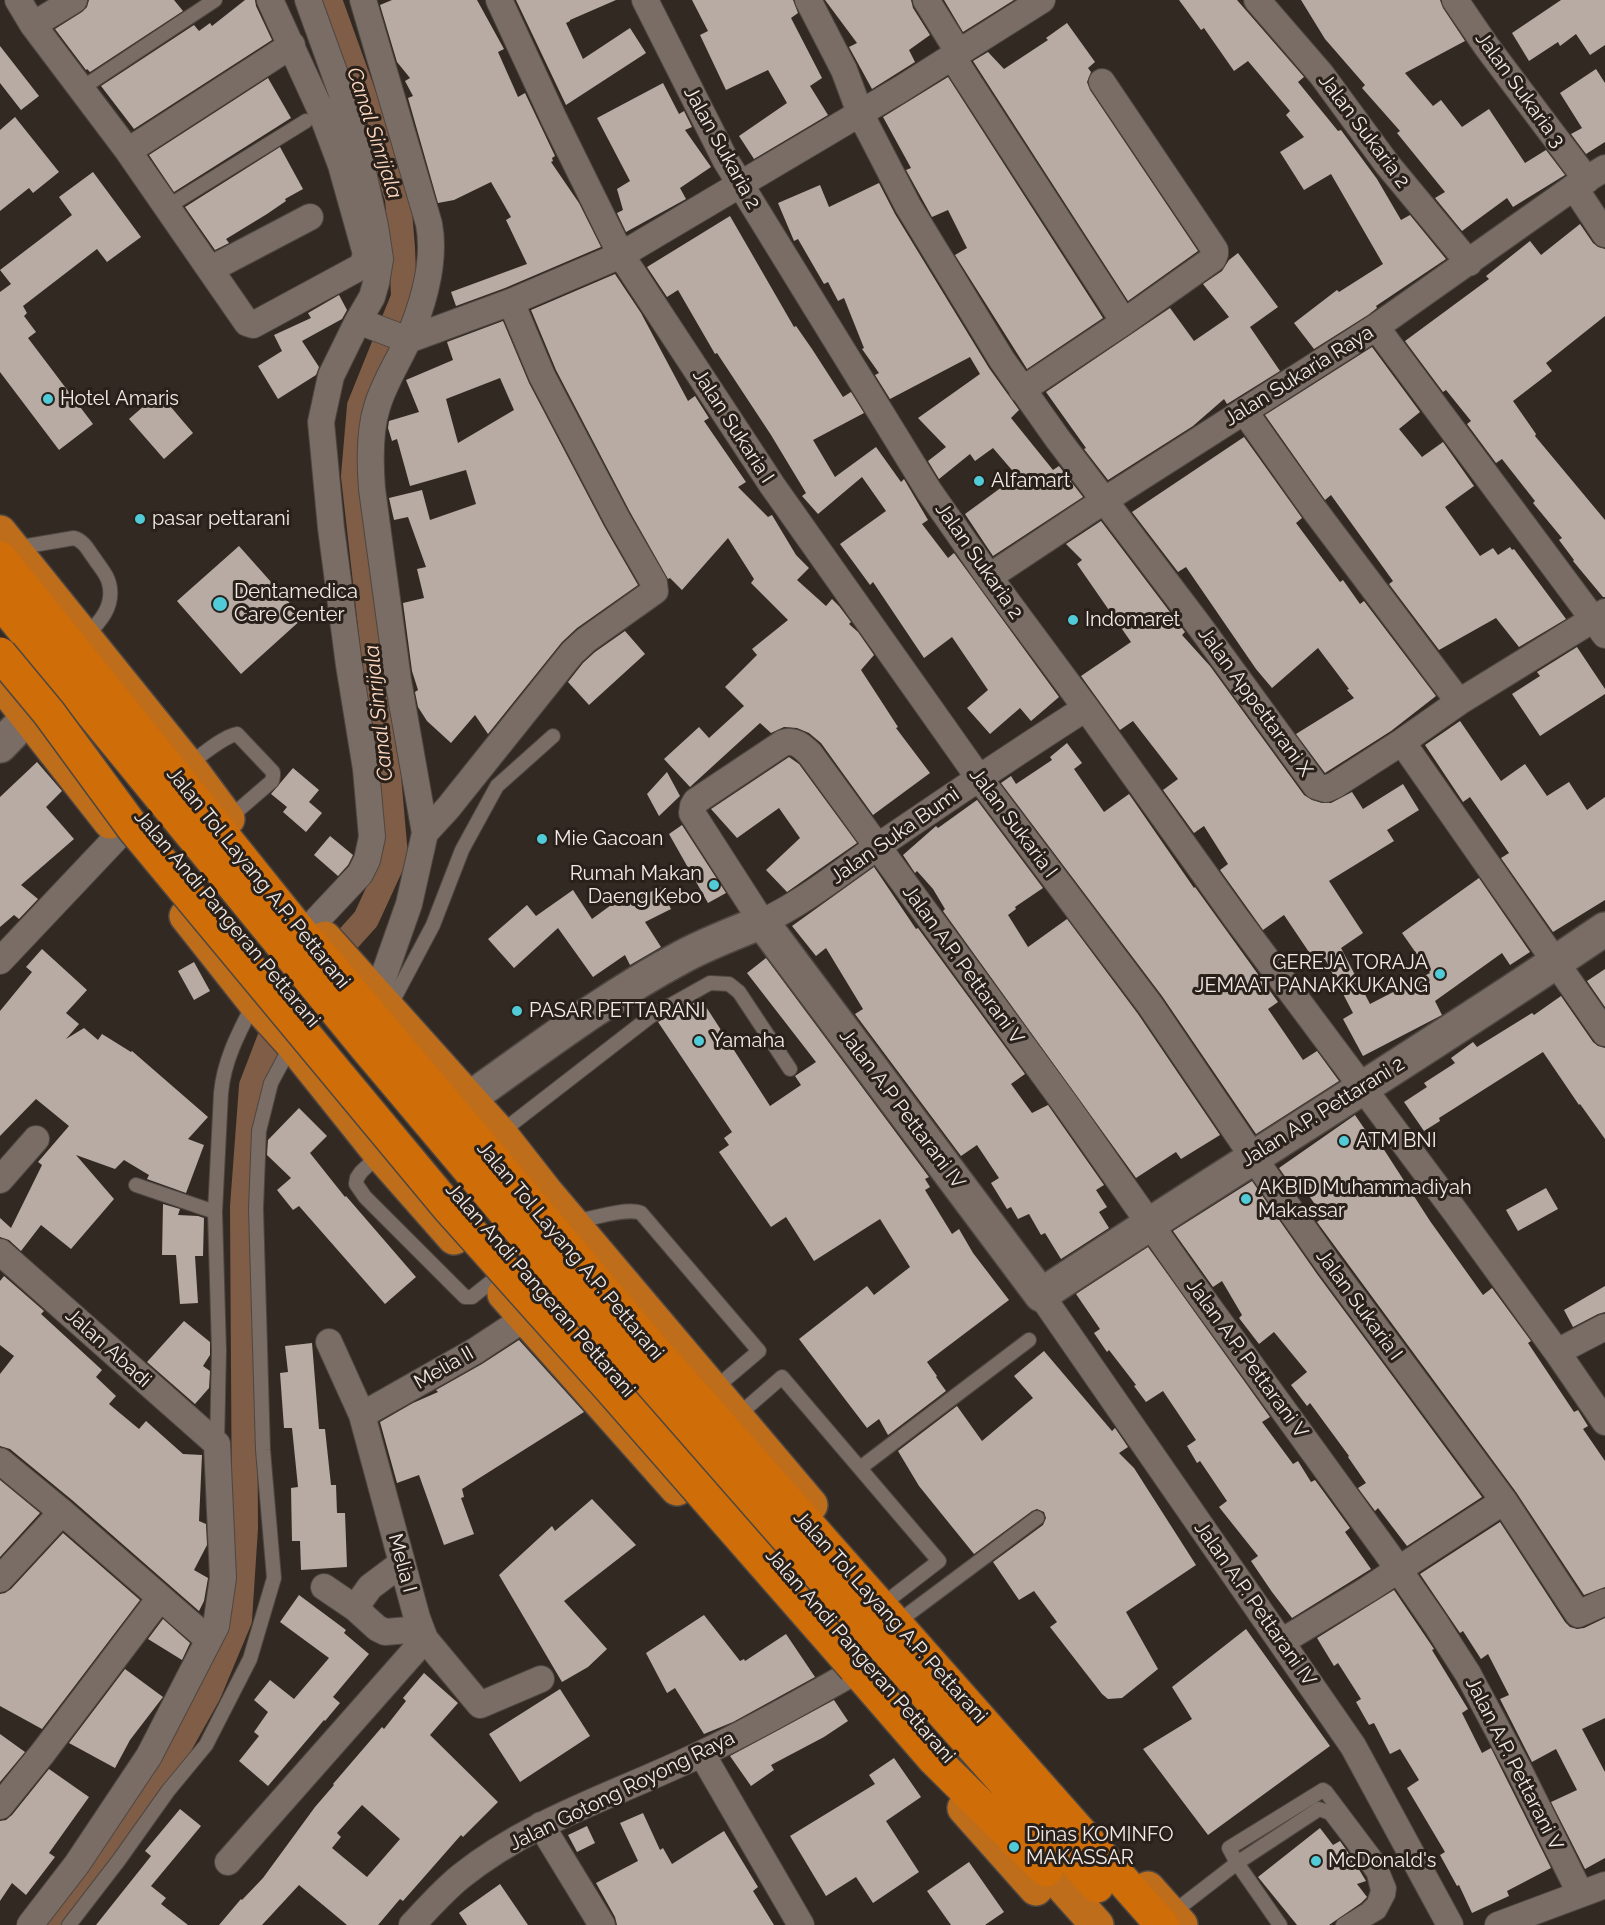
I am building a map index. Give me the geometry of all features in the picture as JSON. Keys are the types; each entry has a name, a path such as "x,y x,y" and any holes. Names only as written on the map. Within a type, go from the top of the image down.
{"highway":[{"path":"4,546 85,637 316,928 500,1132 572,1223 859,1562 1171,1921"},
{"name":"Jalan Tol Layang A.P. Pettarani","path":"4,546 298,929 650,1346 1171,1921"},
{"name":"Jalan Tol Layang A.P. Pettarani","path":"0,600 365,1046 654,1389 1132,1925"},
{"name":"Jalan Andi Pangeran Pettarani","path":"0,641 256,1004 291,1043 380,1154 617,1422 851,1672 1068,1925"},
{"path":"0,654 49,713 134,829 448,1207 610,1388 851,1672 933,1758 1046,1870"},
{"name":"Jalan Andi Pangeran Pettarani","path":"0,682 120,834 151,852 279,980 545,1297 869,1664 1046,1870 1097,1925"}],"street":[{"path":"18,0 33,25 128,151 247,323 253,324 362,266 366,254 341,165 320,109 270,0"},
{"path":"33,25 74,0"},
{"path":"308,0 350,120 375,226 380,259 372,297 362,322 331,376 325,400 321,436 349,665 366,769 372,837 367,860 360,874 316,928"},
{"path":"363,0 432,238 432,250 423,293 376,407 370,470 398,680 425,832 409,904 378,997"},
{"name":"Jalan Sukaria I","path":"499,0 621,255 772,485 979,778 1150,1005 1329,1265 1504,1501 1578,1614 1605,1602"},
{"name":"Jalan Sukaria 2","path":"645,0 740,185 898,443 989,577 1236,918 1364,1088 1557,1352 1605,1422"},
{"path":"808,0 844,70 860,112 915,219 1022,390 1105,500"},
{"path":"926,0 956,56 1124,322"},
{"path":"362,322 404,338 511,302 621,255 956,56 1042,0"},
{"name":"Jalan Sukaria 2","path":"1257,0 1321,74 1387,164 1469,262"},
{"name":"Jalan Sukaria 3","path":"1455,0 1487,47 1589,178 1605,234"},
{"path":"128,151 292,45"},
{"path":"1022,390 1124,322 1213,258 1215,254 1215,250 1102,81"},
{"name":"Jalan Sukaria Raya","path":"989,577 1376,327 1589,178"},
{"path":"211,269 310,217"},
{"path":"425,832 448,808 573,653 591,636 655,591 654,583 616,519 542,376 511,302"},
{"path":"1376,327 1601,622"},
{"path":"1244,411 1310,504 1459,702"},
{"name":"Jalan Appettarani X","path":"1105,500 1316,786 1326,789 1402,742 1459,702 1601,622"},
{"name":"Jalan Suka Bumi","path":"762,922 811,895 877,847 1086,708"},
{"path":"0,746 28,717"},
{"name":"Jalan A.P. Pettarani V","path":"762,922 692,809 696,801 787,742 798,744 810,754 1069,1108 1399,1569 1468,1674 1580,1893"},
{"path":"1402,742 1605,1033"},
{"path":"0,961 120,834"},
{"path":"470,1098 650,975 699,948 762,922"},
{"name":"Jalan A.P Pettarani IV","path":"762,922 1041,1295"},
{"name":"Jalan A.P. Pettarani 2","path":"1041,1295 1150,1223 1364,1088 1605,929"},
{"path":"256,1004 279,980"},
{"path":"291,1043 313,1019"},
{"path":"0,1180 36,1139"},
{"name":"Jalan Abadi","path":"0,1252 217,1444"},
{"name":"Jalan A.P. Pettarani IV","path":"1041,1295 1353,1746 1449,1925"},
{"name":"Melia II","path":"362,1415 475,1351 525,1318"},
{"path":"1557,1352 1605,1327"},
{"name":"Melia I","path":"329,1342 362,1415 423,1634 480,1705 541,1678"},
{"path":"30,1925 77,1864 149,1756 216,1626 223,1578 217,1444"},
{"path":"0,1461 209,1640"},
{"path":"1281,1642 1367,1590 1504,1501"},
{"path":"0,1579 62,1512"},
{"path":"355,1608 370,1587 402,1563"},
{"path":"324,1587 385,1632 423,1634"},
{"path":"0,1806 160,1598"},
{"path":"228,1862 423,1634"},
{"name":"Jalan Gotong Royong Raya","path":"412,1925 459,1878 483,1860 541,1825 702,1754 784,1712 851,1672"},
{"path":"702,1754 801,1925"},
{"path":"541,1825 602,1925"},
{"path":"1498,1925 1605,1885"}],"lane":[{"path":"82,88 215,0"},
{"path":"167,207 306,121"},
{"path":"4,546 74,538 80,540 109,581 110,590 108,609 104,618 85,637"},
{"path":"188,765 224,740 237,735 273,772 272,781 228,819"},
{"path":"378,997 433,925 462,850 497,786 553,736"},
{"path":"500,1132 646,1019 710,983 729,984 739,992 790,1069"},
{"path":"217,1444 219,1351 215,1212 222,1077 228,1056 256,1004"},
{"path":"69,1925 168,1791 206,1744 250,1659 274,1578 263,1450 256,1209 259,1131 271,1083 291,1043"},
{"path":"136,1185 215,1212"},
{"path":"572,1223 631,1211 641,1213 752,1342 759,1351 713,1390"},
{"path":"860,1468 1029,1340"},
{"path":"736,1417 782,1377 939,1560 899,1606"},
{"path":"899,1606 1037,1518"},
{"path":"1280,1925 1229,1850 1231,1846 1323,1790 1378,1861 1389,1888 1379,1912 1357,1925"},
{"path":"1171,1921 1237,1863 1319,1809 1330,1813 1353,1843 1374,1874 1378,1891 1374,1903 1367,1910 1343,1925"}],"building":[{"path":"89,0 174,0 183,11 90,72 86,70 55,29 82,12"},
{"path":"245,0 255,0 272,40 134,129 101,86 194,25 199,31 210,23 212,26"},
{"path":"392,0 477,0 504,49 498,52 518,97 525,93 555,156 551,162 579,203 601,247 456,306 451,292 527,264 506,220 511,217 491,182 454,200 438,203 408,98 413,96 405,81 410,78 397,62 380,5"},
{"path":"516,0 616,0 566,23 583,59 630,28 646,53 566,105"},
{"path":"692,0 793,0 798,13 791,18 822,78 810,86 828,115 754,159 739,136 787,103 768,70 726,90 700,35 708,31"},
{"path":"825,0 911,0 913,8 930,35 909,50 915,62 872,89 849,47 857,43"},
{"path":"944,0 1014,0 963,32"},
{"path":"1179,0 1237,0 1304,77 1298,82 1338,131 1341,130 1377,179 1401,220 1410,215 1446,259 1376,306 1377,308 1368,315 1314,349 1294,323 1337,290 1339,292 1383,264 1331,174 1304,190 1280,152 1304,137 1286,115 1290,111 1248,61 1234,71 1204,28 1201,30"},
{"path":"1301,0 1440,0 1465,41 1405,73 1433,106 1441,100 1462,127 1489,109 1525,163 1546,150 1565,175 1513,207 1507,198 1462,231 1435,198 1445,192 1397,133 1400,131 1362,88 1365,85 1325,39"},
{"path":"1561,0 1605,0 1605,45 1590,55 1576,34 1560,46 1558,42 1529,61 1512,33"},
{"path":"1067,23 1095,62 1088,68 1091,72 1087,82 1090,90 1198,251 1128,301 973,61 988,52 1004,69 1048,40 1046,38"},
{"path":"0,46 39,96 21,110 0,83"},
{"path":"1596,69 1605,83 1605,142 1586,154 1571,134 1582,128 1560,93"},
{"path":"948,77 1103,318 1027,369 955,255 967,248 948,210 932,217 906,170 911,168 883,117"},
{"path":"268,78 291,118 174,192 149,155"},
{"path":"663,83 679,114 684,111 692,127 685,130 711,167 680,188 686,199 626,232 617,213 623,210 617,189 630,181 597,118"},
{"path":"15,117 59,172 33,193 29,188 0,211 0,130"},
{"path":"280,147 303,189 226,239 229,243 215,250 185,207"},
{"path":"93,172 141,237 107,262 97,249 23,306 27,313 24,316 36,332 28,338 93,424 59,450 0,372 0,292 11,284 0,270 72,215 59,197"},
{"path":"879,183 895,214 989,368 1019,410 1011,418 1053,470 1059,466 1083,497 993,556 965,514 1017,476 993,448 975,461 970,454 939,479 928,461 946,447 918,418 980,374 970,357 890,399 875,375 879,373 862,349 864,348 844,298 838,301 828,282 824,284 798,239 794,241 778,203 820,185 829,207"},
{"path":"730,216 794,327 796,326 843,397 851,392 864,413 813,440 835,477 876,447 901,482 904,479 928,520 922,524 948,558 954,553 1059,697 1031,721 1020,708 990,734 967,708 988,690 952,637 924,658 873,582 870,585 840,544 886,511 862,477 818,514 802,496 806,493 771,435 717,353 715,354 678,290 667,297 647,267"},
{"path":"1580,224 1593,243 1605,249 1605,316 1546,363 1552,371 1513,401 1536,434 1535,436 1605,520 1605,597 1573,561 1559,540 1562,538 1533,503 1535,501 1502,459 1496,463 1467,424 1471,421 1446,390 1443,392 1405,341 1489,279 1486,276 1530,241 1541,255"},
{"path":"1238,253 1278,307 1250,327 1280,371 1227,404 1224,399 1193,426 1108,480 1046,392 1170,308 1194,341 1229,317 1203,284 1222,271 1229,260"},
{"path":"615,274 641,313 688,401 695,396 709,418 704,421 746,482 738,487 768,517 772,515 796,555 809,568 797,580 826,606 832,599 874,655 861,670 898,727 896,728 930,773 873,815 821,743 809,733 797,728 784,727 771,733 760,723 690,787 664,759 699,727 709,738 744,706 725,687 757,655 752,649 788,620 751,583 754,579 728,538 682,590 670,578 668,579 630,512 556,370 531,310"},
{"path":"339,295 347,310 342,319 302,341 319,367 316,375 278,399 258,366 282,351 274,335 311,318 308,313"},
{"path":"503,321 529,383 604,526 638,585 577,628 562,642 488,734 475,715 451,743 427,721 418,707 415,692 418,690 412,671 403,603 424,598 417,569 426,567 408,517 394,520 389,498 422,490 430,520 476,504 466,470 410,486 397,439 392,441 388,428 389,421 419,412 406,380 453,360 447,342","holes":["500,378 514,410 458,443 446,399"]},
{"path":"1372,347 1420,412 1399,429 1422,457 1443,442 1474,486 1445,507 1480,556 1493,548 1498,555 1510,547 1514,549 1566,619 1519,647 1496,618 1439,650 1389,584 1393,581 1331,495 1325,500 1265,415"},
{"path":"159,393 193,433 164,459 129,419"},
{"path":"1244,437 1302,518 1296,523 1340,582 1343,580 1360,604 1364,601 1436,696 1391,731 1325,773 1296,734 1354,698 1347,690 1349,689 1318,648 1272,688 1256,669 1186,567 1178,572 1132,512"},
{"path":"1101,521 1185,632 1182,635 1210,666 1304,795 1322,803 1331,803 1352,792 1363,809 1403,784 1419,810 1387,830 1394,841 1329,881 1363,933 1341,948 1370,1004 1430,973 1402,933 1479,878 1530,952 1510,965 1502,953 1435,1001 1442,1015 1363,1056 1343,1019 1353,1013 1325,959 1317,964 1284,915 1263,930 1220,870 1228,864 1204,826 1194,833 1163,790 1178,779 1133,721 1120,730 1081,676 1131,642 1077,564 1082,560 1066,544"},
{"path":"239,546 303,618 241,674 177,601"},
{"path":"625,631 645,654 589,705 568,682 595,652"},
{"path":"1577,647 1605,689 1605,694 1540,736 1512,694 1540,676 1537,672"},
{"path":"1460,721 1501,781 1525,764 1547,796 1569,782 1587,810 1605,797 1605,900 1553,932 1501,858 1509,853 1470,797 1463,802 1425,745"},
{"path":"1067,743 1082,763 1074,769 1104,812 1129,794 1194,888 1278,1002 1268,1009 1303,1060 1317,1051 1339,1081 1256,1134 1162,996 1001,783 1011,776 1016,784 1052,760 1050,757"},
{"path":"789,757 799,764 857,843 787,892 766,870 800,838 779,808 737,838 711,809"},
{"path":"37,762 62,791 46,807 74,839 21,885 38,899 19,919 14,915 0,927 0,797"},
{"path":"293,768 319,790 309,802 322,813 306,832 283,812 287,807 271,794"},
{"path":"667,772 680,796 659,816 647,794"},
{"path":"977,800 1043,888 1015,907 1016,909 1008,915 1028,947 1067,919 1138,1014 1220,1135 1181,1159 1176,1152 1136,1178 943,911 945,909 933,889 917,871 915,873 903,855 936,826 938,828"},
{"path":"682,825 726,893 708,903 669,834"},
{"path":"330,836 353,855 338,876 314,855"},
{"path":"874,867 916,929 918,928 1025,1074 1011,1084 1032,1113 1048,1105 1104,1185 1096,1190 1107,1207 1099,1212 1109,1228 1061,1259 1045,1233 1041,1235 1029,1214 1018,1219 1011,1207 1007,1209 991,1183 999,1178 977,1145 961,1156 855,1014 863,1009 826,948 816,956 792,926"},
{"path":"660,887 671,909 645,922 661,947 630,965 625,955 593,977 558,928 514,968 488,939 527,905 536,916 573,890 592,919 618,900 623,906"},
{"path":"42,949 87,990 66,1013 79,1024 66,1039 84,1028 98,1040 102,1034 132,1051 208,1117 188,1139 204,1145 186,1193 147,1179 149,1175 124,1160 115,1169 76,1155 114,1199 71,1249 41,1225 21,1251 9,1240 0,1237 0,1218 11,1228 42,1165 38,1162 69,1126 36,1099 0,1136 0,1011 32,972 26,967"},
{"path":"766,958 929,1177 925,1179 930,1187 925,1190 952,1234 959,1229 973,1253 1009,1300 927,1362 946,1391 888,1435 879,1419 867,1428 799,1339 867,1286 874,1295 910,1267 880,1219 814,1261 786,1217 771,1227 719,1152 729,1145 724,1138 732,1132 658,1022 701,999 770,1106 801,1085 795,1076 816,1062 747,973"},
{"path":"194,962 210,991 194,1000 178,971"},
{"path":"1605,969 1605,1007 1587,981"},
{"path":"1561,996 1593,1042 1605,1048 1605,1139 1543,1052 1439,1118 1440,1121 1424,1131 1404,1102 1427,1087 1424,1083 1455,1063 1451,1058 1473,1042 1477,1047 1532,1013 1534,1015"},
{"path":"299,1108 327,1136 310,1153 345,1197 416,1277 385,1304 299,1206 293,1210 277,1190 291,1178 267,1155 268,1140"},
{"path":"1355,1115 1377,1147 1381,1145 1430,1221 1483,1295 1492,1288 1531,1341 1528,1343 1574,1412 1578,1410 1588,1426 1583,1429 1605,1461 1605,1587 1584,1595 1516,1492 1317,1222 1324,1217 1300,1183 1293,1188 1279,1168"},
{"path":"1252,1181 1317,1274 1482,1497 1407,1546 1378,1508 1375,1511 1358,1488 1366,1483 1349,1456 1310,1403 1307,1406 1291,1385 1307,1372 1274,1332 1259,1344 1239,1318 1242,1315 1222,1281 1213,1287 1173,1231"},
{"path":"1546,1188 1558,1209 1518,1231 1506,1210"},
{"path":"163,1204 180,1209 178,1215 204,1218 203,1256 195,1256 198,1303 180,1304 176,1255 162,1255"},
{"path":"1148,1247 1270,1417 1262,1422 1293,1464 1298,1461 1311,1482 1315,1480 1350,1528 1345,1532 1371,1569 1292,1618 1251,1561 1258,1556 1219,1507 1227,1501 1200,1461 1197,1463 1187,1446 1196,1440 1163,1391 1146,1402 1134,1386 1136,1385 1109,1350 1107,1352 1094,1333 1100,1329 1076,1294"},
{"path":"4,1276 44,1311 41,1314 102,1370 96,1377 116,1396 109,1404 139,1429 146,1421 183,1454 202,1455 199,1521 206,1524 207,1545 194,1570 208,1578 204,1601 199,1611 72,1500 10,1449 0,1446 0,1374 14,1356 0,1345 0,1281"},
{"path":"1605,1286 1605,1312 1573,1327 1564,1310"},
{"path":"184,1321 210,1342 210,1355 203,1366 210,1371 209,1388 195,1404 147,1362"},
{"path":"519,1340 584,1412 462,1489 464,1497 461,1498 474,1534 444,1545 419,1475 397,1483 380,1422 438,1392 436,1390"},
{"path":"312,1343 319,1429 325,1429 331,1485 336,1485 337,1513 345,1513 347,1567 301,1570 300,1541 292,1541 291,1488 298,1487 292,1428 284,1428 280,1373 288,1372 285,1346"},
{"path":"1044,1351 1112,1431 1115,1428 1128,1447 1119,1453 1134,1468 1196,1565 1126,1612 1158,1669 1122,1698 1108,1699 1102,1694 1050,1627 1057,1622 1034,1591 1019,1600 993,1562 1043,1525 1046,1518 1044,1512 1037,1509 1032,1511 974,1554 919,1486 898,1451 957,1406 982,1441 1033,1398 1014,1376"},
{"path":"0,1480 40,1513 0,1557"},
{"path":"592,1499 636,1545 564,1601 607,1649 588,1667 562,1682 499,1575 552,1526 555,1531"},
{"path":"1500,1522 1570,1627 1584,1628 1605,1618 1605,1718 1582,1729 1605,1772 1605,1858 1585,1869 1551,1802 1577,1790 1556,1749 1532,1762 1500,1699 1509,1695 1488,1654 1481,1659 1463,1631 1460,1633 1420,1574"},
{"path":"63,1533 140,1600 42,1729 0,1706 0,1594 11,1589"},
{"path":"1394,1590 1434,1649 1432,1650 1468,1709 1462,1713 1482,1753 1491,1748 1551,1868 1507,1891 1509,1896 1472,1913 1459,1885 1457,1886 1440,1855 1445,1852 1407,1788 1419,1780 1400,1749 1390,1754 1374,1723 1369,1725 1356,1702 1361,1699 1338,1663 1334,1666 1317,1638"},
{"path":"299,1595 346,1630 344,1633 369,1654 333,1697 340,1703 268,1786 239,1761 259,1736 254,1732 268,1712 254,1700 270,1680 294,1699 329,1658 280,1622"},
{"path":"704,1615 740,1661 744,1659 745,1661 786,1634 815,1677 733,1722 704,1734 675,1688 667,1693 646,1653"},
{"path":"163,1619 190,1643 182,1660 148,1639"},
{"path":"1246,1629 1330,1746 1208,1835 1143,1749 1192,1719 1172,1687"},
{"path":"125,1669 163,1697 130,1740 115,1768 69,1743"},
{"path":"424,1673 458,1703 430,1735 498,1802 463,1837 461,1835 403,1901 400,1899 378,1925 347,1925 299,1885 262,1925 219,1925 263,1878 333,1784 382,1727 384,1729 406,1701 403,1698","holes":["362,1805 400,1839 367,1877 332,1848 341,1837 337,1833"]},
{"path":"560,1689 590,1736 520,1782 489,1734"},
{"path":"834,1700 848,1721 824,1737 771,1765 774,1770 751,1786 730,1756"},
{"path":"0,1734 25,1752 0,1782"},
{"path":"894,1758 921,1797 886,1821 919,1872 873,1903 856,1877 826,1896 790,1836 875,1784 869,1775"},
{"path":"49,1769 89,1797 49,1853 55,1857 26,1895 12,1883 0,1901 0,1821 12,1815"},
{"path":"180,1809 201,1826 151,1886 166,1898 161,1904 188,1925 96,1925 151,1856 145,1851"},
{"path":"643,1813 660,1850 663,1848 672,1864 724,1831 758,1887 753,1891 774,1925 617,1925 596,1883 638,1861 620,1823"},
{"path":"587,1826 595,1843 577,1852 568,1835"},
{"name":"McDonald's","path":"1320,1828 1333,1845 1340,1841 1352,1858 1366,1881 1357,1884 1367,1897 1329,1925 1297,1925 1258,1877"},
{"path":"969,1862 1004,1912 985,1925 951,1925 927,1891"},
{"path":"500,1884 528,1925 467,1925 459,1913"}],"waterway":[{"name":"Canal Sinrijala","path":"55,1925 155,1789 208,1694 239,1620 245,1528 243,1207 252,1086 275,1026 286,1008 366,919 395,856 354,476 360,406 404,297 402,248 398,199 382,147 329,0"}],"place":[{"name":"Hotel Amaris","path":"48,399"},
{"name":"Alfamart","path":"979,481"},
{"name":"pasar pettarani","path":"140,519"},
{"name":"Dentamedica Care Center","path":"220,604"},
{"name":"Indomaret","path":"1073,620"},
{"name":"Mie Gacoan","path":"542,839"},
{"name":"Rumah Makan Daeng Kebo","path":"714,885"},
{"name":"GEREJA TORAJA JEMAAT PANAKKUKANG","path":"1440,974"},
{"name":"PASAR PETTARANI","path":"517,1011"},
{"name":"Yamaha","path":"699,1041"},
{"name":"ATM BNI","path":"1344,1141"},
{"name":"AKBID Muhammadiyah Makassar","path":"1246,1199"},
{"name":"Dinas KOMINFO MAKASSAR","path":"1014,1847"},
{"name":"McDonald's","path":"1316,1861"}]}
